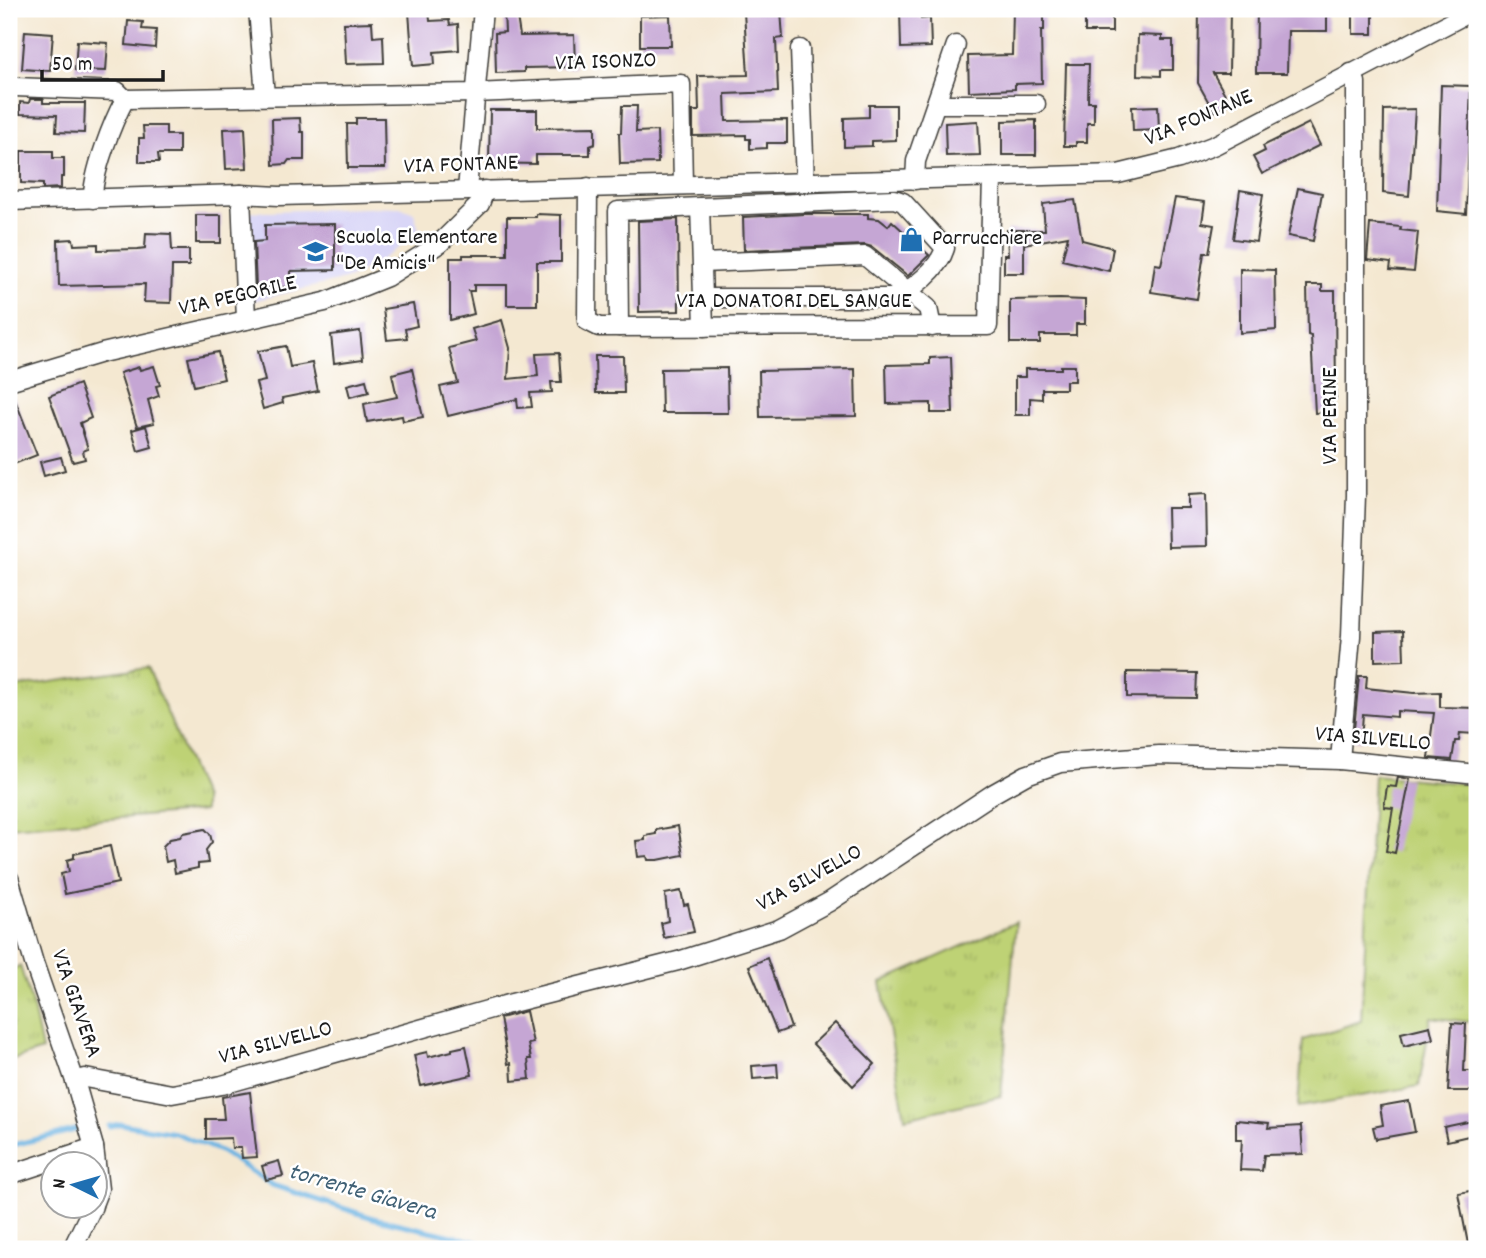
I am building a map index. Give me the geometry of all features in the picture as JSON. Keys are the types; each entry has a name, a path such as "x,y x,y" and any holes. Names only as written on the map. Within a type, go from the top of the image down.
{"street":[{"path":"258,9 265,96"},
{"path":"476,190 475,93 483,9"},
{"name":"VIA FONTANE","path":"9,201 1118,174 1178,159 1215,145 1476,9"},
{"path":"915,180 916,162 956,45"},
{"path":"800,49 805,183"},
{"name":"VIA PERINE","path":"1339,760 1351,636 1356,495 1356,82 1351,73"},
{"name":"VIA ISONZO","path":"15,87 117,91 125,99 475,93 681,84 683,185"},
{"path":"93,199 94,180 117,113 125,99"},
{"path":"936,104 1035,104"},
{"name":"VIA DONATORI DEL SANGUE","path":"588,187 587,321 599,327 988,326 992,178"},
{"name":"VIA PEGORILE","path":"9,381 102,353 326,302 387,277 439,244 480,204 476,190"},
{"path":"241,194 246,320"},
{"path":"619,327 618,211 894,199 903,202 945,248 942,259 908,292 894,298 704,298"},
{"path":"701,207 705,327"},
{"path":"703,263 865,256 928,308 932,327"},
{"name":"VIA SILVELLO","path":"75,1081 85,1078 172,1094 222,1084 512,1003 678,961 789,923 829,902 994,793 1026,775 1060,763 1159,755 1339,760 1477,774"},
{"name":"VIA GIAVERA","path":"9,878 94,1147"},
{"path":"9,1175 94,1147 94,1150"},
{"path":"72,1249 86,1220"}],"shaded area":[{"name":"Scuola Elementare \"De Amicis\"","path":"400,207 414,213 420,233 375,264 350,278 240,304 238,212"}],"green space":[{"path":"148,668 204,799 204,811 9,827 9,688"},
{"path":"1374,775 1477,785 1477,1023 1431,1017 1419,1086 1298,1107 1303,1040 1361,1021"},
{"path":"1016,922 1001,1096 905,1118 881,982"},
{"path":"20,966 33,1007 42,1050 9,1061 9,970"}],"building":[{"path":"900,9 921,9 921,19 930,18 931,47 901,48"},
{"path":"1013,9 1044,9 1044,30 1041,30 1042,83 1015,84 1015,89 969,91 968,56 1012,55"},
{"path":"1085,9 1112,9 1112,32 1085,32"},
{"path":"1199,9 1230,9 1229,73 1213,73 1230,103 1214,112 1198,83"},
{"path":"1257,9 1327,9 1327,31 1288,31 1287,73 1256,73"},
{"path":"1353,9 1373,9 1373,34 1353,34"},
{"path":"516,10 520,36 574,35 575,67 524,68 524,72 496,73 495,33 505,32 504,11"},
{"path":"429,11 430,21 449,20 450,25 458,24 459,50 434,52 435,64 413,66 409,12"},
{"path":"781,11 783,38 776,39 778,92 725,94 726,121 787,120 787,143 767,143 767,148 750,149 750,139 746,139 746,135 693,136 693,111 699,111 698,76 748,75 744,12"},
{"path":"670,15 671,46 640,46 640,16"},
{"path":"128,21 143,22 142,29 156,30 155,48 126,45"},
{"path":"372,22 373,37 383,36 384,63 346,64 344,23"},
{"path":"25,31 53,33 50,71 22,69"},
{"path":"1138,35 1162,36 1162,40 1173,40 1173,70 1161,70 1161,76 1137,75"},
{"path":"77,41 108,43 106,71 75,70"},
{"path":"1066,64 1089,64 1088,102 1094,102 1094,123 1087,123 1087,142 1076,142 1076,146 1064,146"},
{"path":"1441,85 1471,86 1466,214 1437,211"},
{"path":"30,99 43,99 43,103 85,103 84,133 56,132 57,115 20,114 20,102 29,103"},
{"path":"869,105 896,105 896,140 872,141 872,146 844,147 844,118 869,117"},
{"path":"622,106 637,106 636,132 657,131 658,163 620,164"},
{"path":"1158,106 1159,130 1133,131 1132,107"},
{"path":"1415,109 1409,196 1383,193 1384,110"},
{"path":"490,110 537,110 537,128 595,127 595,144 590,146 590,155 536,155 536,164 489,163"},
{"path":"300,118 301,132 304,132 304,160 289,160 286,164 273,165 272,119"},
{"path":"356,118 384,118 385,168 348,168 347,124 356,124"},
{"path":"1036,120 1036,155 1002,155 1002,121"},
{"path":"978,121 980,155 946,156 945,123"},
{"path":"1309,123 1320,145 1262,174 1253,157 1265,151 1263,146"},
{"path":"143,126 166,126 166,135 179,135 179,154 158,154 159,162 139,162 139,138 144,138"},
{"path":"245,128 247,168 226,169 224,129"},
{"path":"21,151 53,151 53,158 64,158 61,188 43,189 43,184 21,183"},
{"path":"1298,188 1322,193 1313,241 1288,236"},
{"path":"1240,190 1263,194 1256,242 1233,239"},
{"path":"1175,198 1205,202 1202,223 1214,225 1209,253 1204,253 1197,299 1151,292 1155,264 1161,265"},
{"path":"1075,200 1082,240 1113,248 1109,271 1062,260 1068,236 1024,244 1024,273 1004,273 1004,255 1008,255 1007,230 1045,230 1043,204"},
{"path":"536,214 561,215 561,262 537,262 537,305 507,305 507,285 474,285 474,291 469,291 474,314 450,320 450,258 463,258 463,255 507,255 507,217 536,217"},
{"path":"868,214 868,218 879,219 888,226 892,221 929,255 908,276 872,247 865,245 744,250 743,217"},
{"path":"196,215 221,215 221,243 196,243"},
{"path":"678,219 679,311 639,312 638,221"},
{"path":"335,224 335,270 291,271 291,287 256,287 254,242 265,241 265,225"},
{"path":"1370,224 1401,227 1400,230 1418,232 1414,272 1390,270 1391,263 1367,260"},
{"path":"146,233 171,234 172,250 189,250 189,266 172,266 171,303 144,302 145,284 59,286 58,240 73,239 74,245 98,244 98,250 138,249 145,248"},
{"path":"1240,269 1275,270 1276,330 1240,333"},
{"path":"1307,285 1322,285 1322,291 1335,291 1336,399 1332,400 1333,412 1315,413 1311,336 1308,335"},
{"path":"1010,300 1085,300 1085,324 1076,324 1076,335 1040,335 1040,343 1010,343"},
{"path":"413,304 417,326 405,329 407,338 387,340 383,309"},
{"path":"502,320 510,348 508,379 538,376 536,354 559,353 561,382 551,382 552,392 530,393 532,407 518,408 517,399 448,416 440,387 458,383 449,348 476,341 472,329"},
{"path":"360,331 363,359 334,363 331,335"},
{"path":"286,346 290,367 312,363 318,391 282,398 283,403 263,409 256,383 265,381 258,351"},
{"path":"218,352 224,379 194,386 188,358"},
{"path":"595,356 623,356 624,393 596,393"},
{"path":"951,357 953,413 931,413 931,403 887,404 886,365 930,364 930,358"},
{"path":"154,366 160,385 156,386 159,396 148,400 154,423 137,427 120,373"},
{"path":"1061,366 1075,366 1075,381 1066,381 1066,389 1042,389 1042,399 1030,398 1030,415 1015,415 1015,377 1025,377 1025,369 1061,369"},
{"path":"727,368 728,413 662,413 661,369"},
{"path":"412,369 423,417 403,421 402,416 367,422 364,404 397,397 392,374"},
{"path":"855,369 856,416 760,417 759,371"},
{"path":"366,380 369,392 350,397 347,385"},
{"path":"79,384 91,418 80,423 88,449 83,451 85,459 73,462 49,396"},
{"path":"9,392 12,392 37,455 9,466"},
{"path":"146,426 152,447 138,451 132,430"},
{"path":"61,457 65,470 44,476 40,462"},
{"path":"1206,494 1207,546 1168,547 1167,508 1188,508 1188,495"},
{"path":"1403,631 1404,660 1375,661 1375,632"},
{"path":"1127,672 1197,673 1196,698 1127,697"},
{"path":"1359,676 1367,676 1366,688 1414,693 1440,692 1440,707 1477,708 1475,734 1460,733 1459,741 1455,741 1452,760 1428,758 1434,713 1397,711 1397,717 1363,714 1361,741 1353,740"},
{"path":"1398,777 1410,779 1395,853 1386,851 1393,808 1384,807 1387,786 1396,787"},
{"path":"678,826 683,855 658,860 648,860 647,856 638,857 636,841 656,834 656,830"},
{"path":"205,829 212,842 206,850 208,863 175,873 173,860 166,862 163,846 183,833"},
{"path":"110,846 118,883 65,894 61,874 69,872 67,860 74,858 74,854"},
{"path":"681,891 684,905 688,904 694,932 664,938 661,923 668,921 665,894"},
{"path":"767,958 791,1028 777,1033 749,966"},
{"path":"526,1011 533,1043 528,1044 531,1059 528,1059 530,1079 512,1081 511,1063 508,1064 500,1018"},
{"path":"835,1023 875,1064 853,1086 813,1044"},
{"path":"1452,1023 1466,1024 1464,1071 1471,1071 1475,1076 1473,1091 1448,1091"},
{"path":"1430,1026 1433,1039 1404,1046 1401,1033"},
{"path":"466,1046 472,1075 421,1086 414,1055 427,1052 428,1057"},
{"path":"777,1064 778,1077 753,1079 752,1066"},
{"path":"250,1092 257,1157 242,1158 241,1148 232,1148 231,1138 206,1139 206,1119 224,1119 222,1097"},
{"path":"1409,1101 1415,1132 1376,1139 1373,1127 1383,1125 1380,1106"},
{"path":"1236,1120 1269,1123 1268,1128 1301,1126 1303,1154 1264,1155 1262,1171 1240,1170 1242,1139 1236,1139"},
{"path":"1477,1120 1477,1134 1447,1141 1444,1127"},
{"path":"279,1161 283,1176 266,1180 262,1166"},
{"path":"1476,1190 1477,1249 1469,1249 1458,1193"}],"waterway":[{"name":"torrente Giavera","path":"109,1126 121,1124 175,1133 222,1152 272,1185 373,1218 474,1241 493,1249"},
{"name":"torrente Giavera","path":"9,1146 79,1129"}],"place":[{"name":"Parrucchiere","path":"912,239"},
{"name":"Scuola Elementare \"De Amicis\"","path":"316,251"}]}
